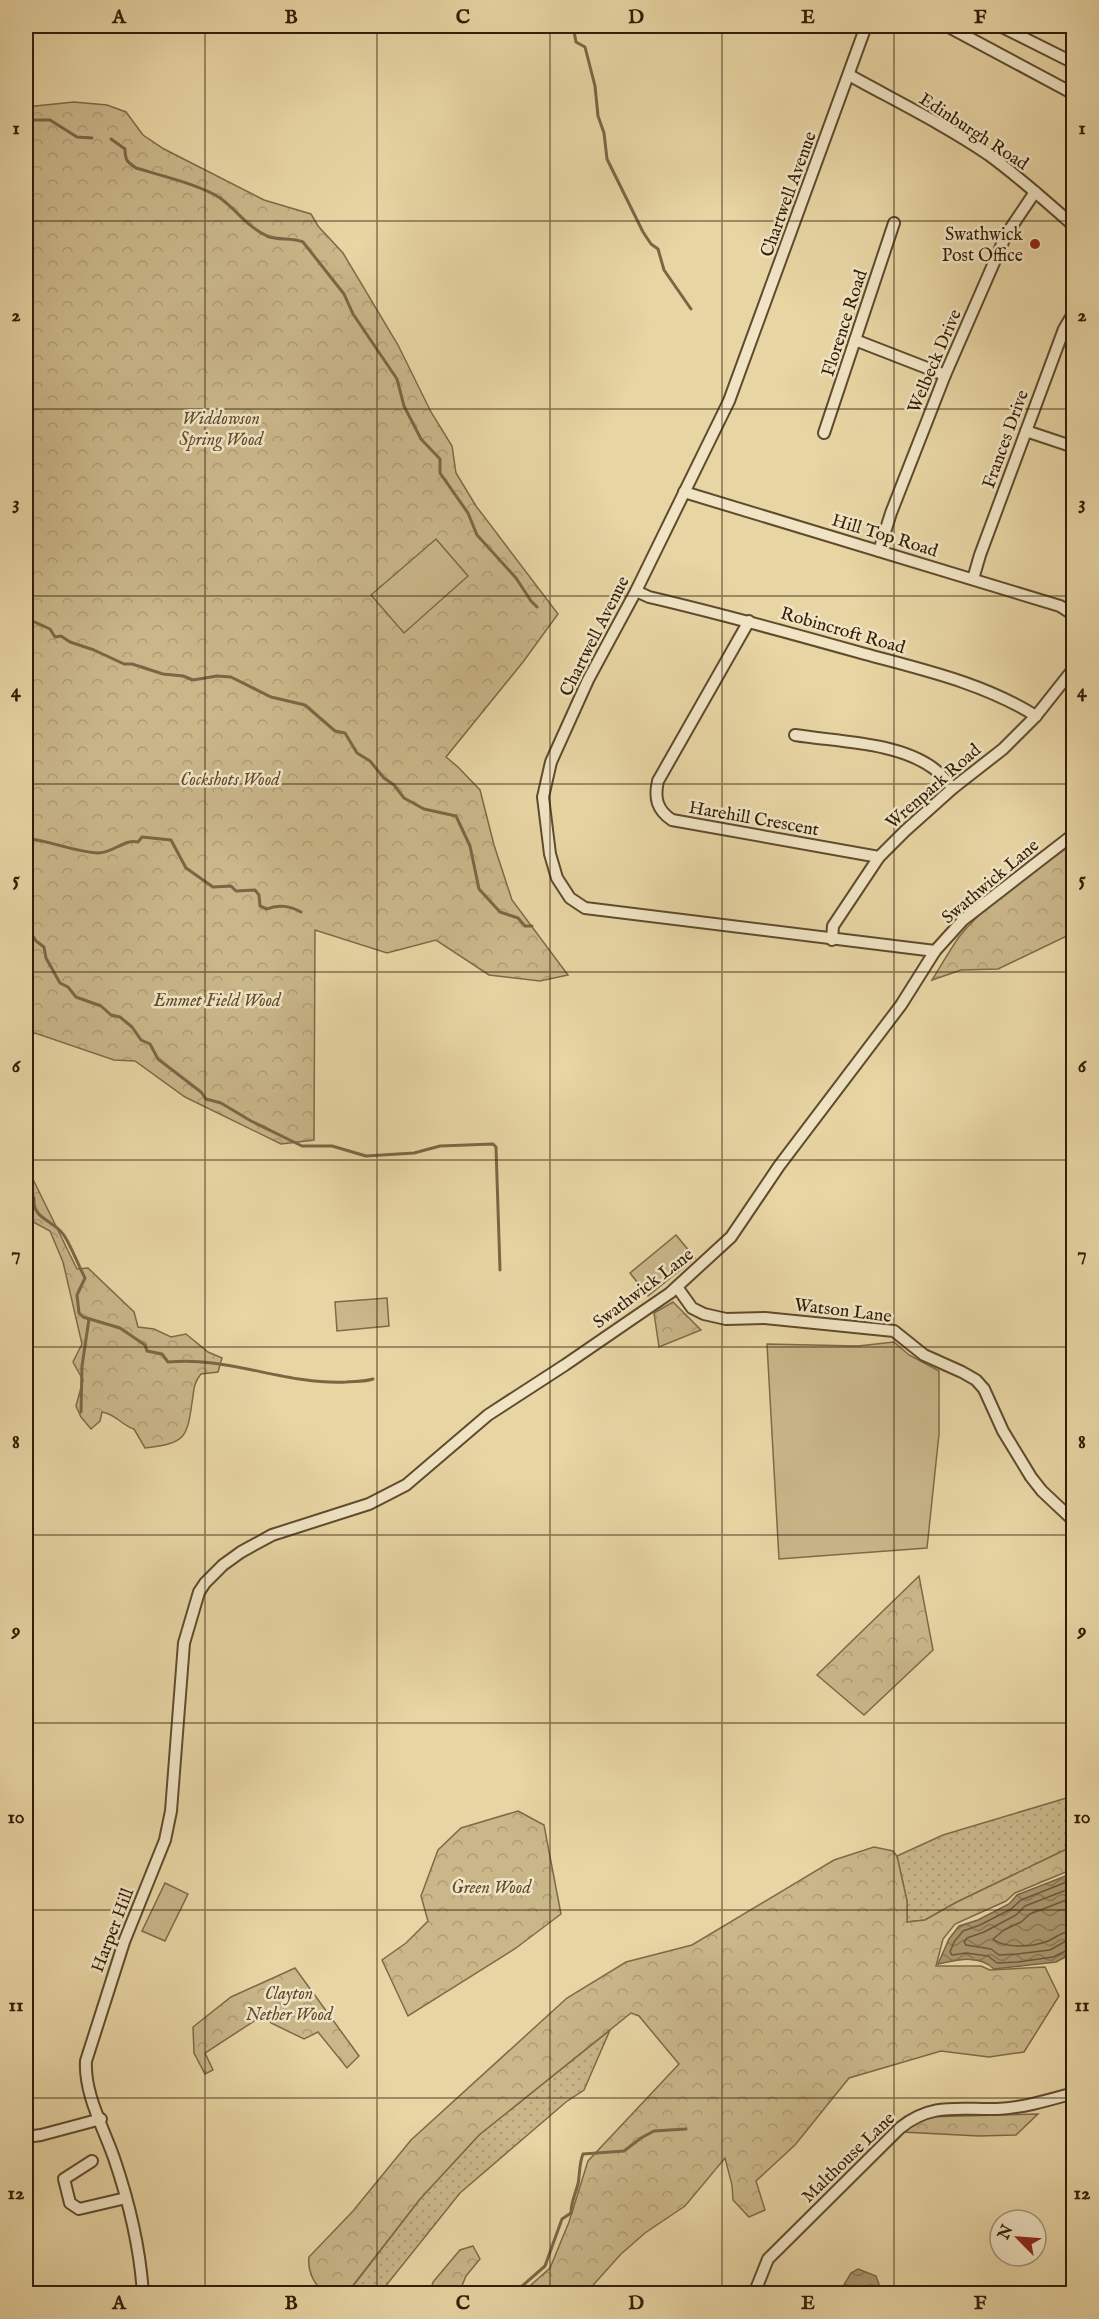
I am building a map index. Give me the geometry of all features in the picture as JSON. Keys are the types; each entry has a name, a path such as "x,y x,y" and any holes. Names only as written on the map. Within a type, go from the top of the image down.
{"street":[{"name":"Chartwell Avenue","path":"866,26 729,401 636,591 588,680 550,762 543,797 550,854 557,878 570,898 585,908 934,951"},
{"path":"947,26 1074,94"},
{"path":"1000,26 1074,63"},
{"name":"Edinburgh Road","path":"849,75 925,116 988,155 1074,226"},
{"name":"Welbeck Drive","path":"879,551 891,513 945,375 1006,235 1035,192"},
{"name":"Florence Road","path":"824,433 894,223"},
{"name":"Frances Drive","path":"973,579 1064,329 1074,312"},
{"path":"855,340 945,375"},
{"path":"1026,431 1074,447"},
{"name":"Hill Top Road","path":"684,492 1060,606 1074,615"},
{"name":"Robincroft Road","path":"636,591 650,597 749,621 965,681 1019,705 1036,716"},
{"name":"Harehill Crescent","path":"749,621 658,781 655,795 662,813 672,820 879,856"},
{"name":"Wrenpark Road","path":"832,940 833,926 879,856 953,788 1003,749 1036,716 1074,668"},
{"path":"795,735 896,750 935,769 953,788"},
{"name":"Swathwick Lane","path":"211,1577 241,1552 272,1535 369,1504 406,1485 488,1415 565,1365 676,1287 731,1237 779,1166 901,1005 934,951 963,920 1074,834"},
{"name":"Watson Lane","path":"676,1287 692,1308 704,1314 726,1319 765,1318 894,1331 924,1355 976,1380 984,1389 1003,1431 1031,1477 1042,1491 1074,1521"},
{"name":"Harper Hill","path":"144,2294 141,2261 126,2198 87,2080 86,2061 124,1942 165,1840 171,1811 184,1643 199,1592 211,1577"},
{"name":"Malthouse Lane","path":"754,2294 768,2259 913,2117 929,2112 969,2107 1006,2108 1074,2093"},
{"path":"26,2137 52,2133 100,2120"},
{"path":"92,2161 64,2180 70,2203 79,2209 126,2198"}],"green space":[{"path":"74,102 107,105 126,112 143,135 164,149 264,200 311,214 318,226 343,253 398,345 431,412 452,446 456,473 476,506 558,614 523,662 446,757 480,790 494,845 512,900 568,975 540,981 489,975 436,940 387,953 315,930 314,1140 281,1144 185,1097 135,1061 114,1060 35,1033 26,1039 26,107"},
{"path":"436,539 468,576 404,633 371,595"},
{"path":"1073,843 1073,933 998,969 961,970 932,980 955,942 984,910"},
{"path":"26,1165 77,1269 88,1268 134,1312 138,1327 154,1329 171,1337 186,1334 208,1352 222,1358 218,1372 201,1374 197,1379 187,1429 178,1440 170,1444 145,1448 134,1429 111,1415 102,1412 100,1421 91,1429 81,1417 76,1406 83,1380 73,1362 82,1344 63,1262 50,1231 26,1218"},
{"path":"676,1235 695,1258 648,1296 630,1273"},
{"path":"387,1298 389,1326 337,1331 335,1302"},
{"path":"673,1302 701,1330 659,1347 654,1313"},
{"path":"894,1342 909,1355 939,1371 939,1434 927,1548 779,1559 767,1344 858,1346"},
{"path":"919,1576 933,1650 864,1715 817,1675"},
{"path":"1073,1796 1073,1846 925,1920 907,1922 907,1901 897,1856 943,1835"},
{"name":"Green Wood","path":"518,1811 544,1825 561,1914 516,1948 408,2016 382,1960 406,1943 428,1921 421,1896 438,1850 461,1828"},
{"path":"1073,1846 1073,1869 1015,1893 1006,1901 955,1924 943,1939 936,1966 981,1966 990,1970 1045,1967 1059,1996 1024,2052 989,2057 941,2051 849,2078 795,2145 756,2181 765,2210 749,2217 733,2200 732,2185 725,2158 685,2206 645,2233 621,2254 586,2293 522,2293 550,2268 569,2222 588,2161 679,2064 639,2016 631,2013 479,2135 420,2199 347,2293 323,2293 314,2281 310,2272 309,2257 353,2211 411,2140 567,1998 626,1962 692,1945 834,1860 874,1847 893,1851 897,1856 907,1901 907,1922 925,1920"},
{"path":"165,1883 188,1894 165,1941 142,1931"},
{"name":"Clayton Nether Wood","path":"295,1968 359,2056 347,2068 318,2032 304,2039 271,2023 265,2014 205,2053 213,2070 205,2074 194,2053 193,2027 231,1997"},
{"path":"610,2030 584,2090 566,2102 460,2193 380,2293 347,2294 420,2199 479,2135"},
{"path":"1038,2114 1016,2135 979,2136 903,2132 925,2117"},
{"path":"473,2246 480,2259 466,2276 459,2293 430,2293 433,2282 460,2250"}],"water":[{"path":"1073,1873 1073,1953 1056,1962 994,1969 982,1961 975,1960 938,1964 949,1939 959,1926 978,1920 1009,1904 1017,1895"},
{"path":"858,2269 876,2276 880,2287 877,2293 839,2293 851,2273"}],"waterway":[{"path":"573,26 576,42 585,47 595,86 598,116 604,133 607,159 643,232 651,244 658,249 664,270 691,309"},
{"path":"26,120 50,120 77,137 92,138"},
{"path":"111,139 125,149 127,160 136,168 212,193 267,236 303,242 344,294 353,314 397,379 404,406 421,439 440,459 440,473 468,513 477,535 516,578 537,607"},
{"path":"26,618 50,629 55,637 61,636 70,642 124,664 132,664 163,674 183,676 193,680 217,676 231,677 271,697 305,705 335,731 345,733 357,753 370,761 404,798 424,809 456,816 470,846 479,889 500,912 518,918 525,926 532,926"},
{"path":"26,838 97,853 127,843 138,842 142,837 171,840 186,868 213,887 231,886 236,891 255,890 259,895 260,906 267,909 284,906 301,912"},
{"path":"26,925 36,941 44,947 46,958 60,983 68,987 76,997 101,1006 111,1015 120,1017 132,1027 141,1040 150,1044 158,1059 201,1092 206,1099 221,1103 251,1121 302,1146 332,1146 366,1156 414,1153 440,1146 493,1144 496,1147 500,1270"},
{"path":"26,1188 34,1198 36,1211 59,1229 65,1237 85,1278 77,1295 79,1313 83,1317 120,1328 145,1345 147,1351 162,1354 168,1362 213,1363 323,1382 373,1379"},
{"path":"81,1412 82,1366 89,1319"},
{"path":"513,2294 545,2266 562,2219 571,2213 583,2154 624,2151 654,2131 686,2129"}],"place":[{"name":"Swathwick Post Office","path":"1035,244"}],"park label":[{"name":"Widdowson Spring Wood","path":"221,428"},
{"name":"Cockshots Wood","path":"230,779"},
{"name":"Emmet Field Wood","path":"217,1000"}]}
